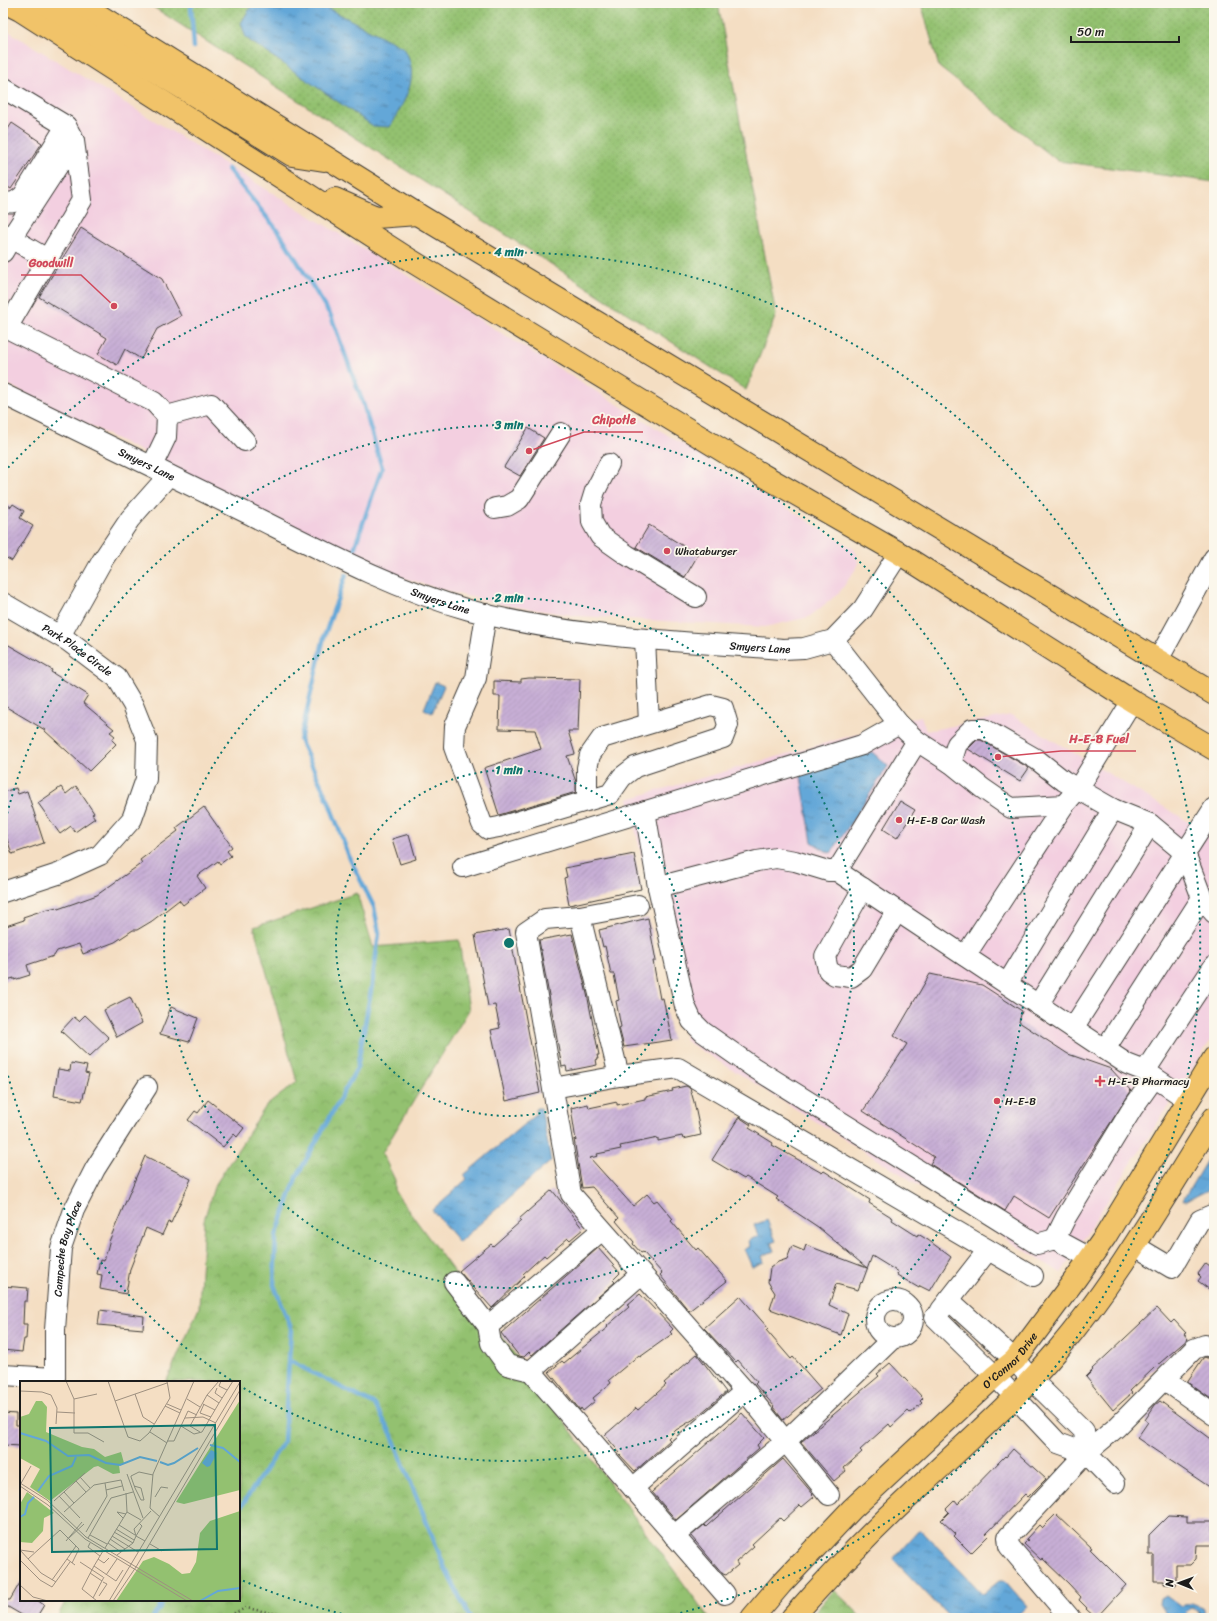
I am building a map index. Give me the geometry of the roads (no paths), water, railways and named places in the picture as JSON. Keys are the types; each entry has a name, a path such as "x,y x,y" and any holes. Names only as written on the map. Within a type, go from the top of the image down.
{"main road":[{"path":"6,3 20,10 417,264 709,442 899,553 1132,701 1214,749"},
{"path":"44,3 292,155 335,162"},
{"path":"79,3 417,214 1214,694"},
{"path":"142,88 174,98 282,168 333,198 376,217 417,214"},
{"name":"O'Connor Drive","path":"752,1618 781,1584 852,1510 1014,1360 1090,1258 1214,1058"},
{"path":"792,1618 838,1567 1031,1379 1056,1351 1109,1284 1214,1118 1205,1100 1214,1081"},
{"path":"1109,1284 1129,1233 1191,1130 1193,1110 1188,1100"}],"street":[{"path":"3,88 70,133 82,200 5,327 154,402 167,416 166,437 160,470 102,561 60,636"},
{"path":"3,201 8,203 15,202 23,196 70,133"},
{"path":"47,259 6,241 70,133"},
{"name":"Smyers Lane","path":"3,394 160,470 317,549 385,580 486,614 546,627 646,639 783,649 804,648 833,640"},
{"path":"167,416 211,404 245,441"},
{"path":"494,508 507,506 519,499 562,433"},
{"path":"609,464 595,491 591,504 592,522 600,536 627,555 696,597"},
{"path":"899,553 863,609 833,640 899,724 917,741 951,763 982,788 1011,808 1064,805"},
{"path":"1158,660 1214,558"},
{"name":"Park Place Circle","path":"3,604 60,636 117,678 133,705 147,740 146,779 132,819 100,855 58,874 3,892"},
{"path":"486,614 476,678 455,726 454,747 482,824 488,829 587,801 610,794 622,777 635,767 723,738 728,725 723,708 711,704 602,738 590,755 587,768 587,801"},
{"path":"646,639 649,723"},
{"path":"965,956 1064,805 1078,790 1132,701"},
{"path":"463,867 862,745 899,724"},
{"path":"951,763 957,744 972,729 984,729 1036,759 1078,790 1113,809 1150,824 1185,853 1208,906 1105,1049"},
{"path":"837,871 917,741"},
{"path":"1073,1028 1214,808"},
{"path":"1007,984 1113,809"},
{"path":"645,811 658,887 685,1006 692,1020 703,1032 753,1067 1037,1244 1055,1238 1066,1217 1132,1109 1150,1075 1214,966"},
{"path":"1038,1005 1150,824"},
{"path":"658,887 757,861 776,858 837,871 1127,1064 1150,1075 1188,1100"},
{"path":"863,888 825,956 828,970 835,975 851,977 862,969 897,911"},
{"path":"638,905 580,916 545,919 526,932 571,1194 745,1391 830,1495"},
{"path":"580,916 619,1076"},
{"path":"553,1088 619,1076 678,1068 1033,1276"},
{"name":"Campeche Bay Place","path":"3,1375 55,1378 61,1248 74,1210 95,1169 147,1087"},
{"path":"1134,1246 1172,1268 1200,1220 1214,1214"},
{"path":"488,1326 602,1230"},
{"path":"1055,1238 1090,1258"},
{"path":"913,1318 935,1317 950,1300 988,1250"},
{"path":"531,1371 641,1274"},
{"path":"454,1282 488,1326 491,1343 507,1365 531,1371 725,1594"},
{"path":"892,1299 904,1302 912,1312 913,1318 909,1330 899,1337 893,1338 881,1333 875,1322 876,1310 880,1304 892,1299"},
{"path":"950,1300 1014,1360 1031,1379 1084,1431 1086,1453"},
{"path":"935,1317 995,1376 1058,1443 1086,1453 1115,1483"},
{"path":"674,1536 786,1441 893,1338"},
{"path":"1070,1618 1009,1546 1008,1537 1086,1453 1117,1427 1194,1349 1205,1345 1214,1348"},
{"path":"1165,1380 1214,1415"},
{"path":"633,1488 745,1391"}],"water":[{"path":"253,3 318,3 404,48 409,59 411,79 409,89 390,127 373,126 246,38 241,23"},
{"path":"435,682 444,686 432,713 424,709"},
{"path":"872,752 888,766 832,852 829,853 812,842 800,771"},
{"path":"536,1108 541,1108 551,1161 459,1242 432,1210 467,1179 464,1175 536,1114"},
{"path":"1214,1148 1214,1187 1186,1201 1183,1200"},
{"path":"767,1220 776,1241 771,1243 774,1251 762,1256 764,1262 752,1267 744,1249 750,1247 748,1241 758,1236 754,1225"},
{"path":"920,1529 983,1594 999,1581 1005,1581 1027,1606 1015,1618 950,1618 893,1559"},
{"path":"1166,1595 1181,1606 1192,1603 1202,1607 1205,1613 1205,1618 1199,1618 1199,1611 1192,1608 1185,1612 1191,1618 1161,1618 1164,1617 1165,1612 1160,1604 1161,1598"}],"waterway":[{"path":"193,3 191,7 194,47"},
{"path":"228,169 281,235 331,316 363,403 382,468 353,552"},
{"path":"240,1508 284,1441 291,1328 274,1285 276,1236 296,1178 357,1068 372,985 379,933 374,907 350,859 328,800 300,740 324,637 346,575"},
{"path":"290,1361 375,1405 391,1433 445,1568 470,1618"},
{"path":"153,1618 163,1601"}],"place":[{"name":"Goodwill","path":"114,306"},
{"name":"Chipotle","path":"529,451"},
{"name":"Whataburger","path":"667,551"},
{"name":"H-E-B Fuel","path":"998,757"},
{"name":"H-E-B Car Wash","path":"899,820"},
{"name":"H-E-B Pharmacy","path":"1100,1081"},
{"name":"H-E-B","path":"997,1101"}]}
